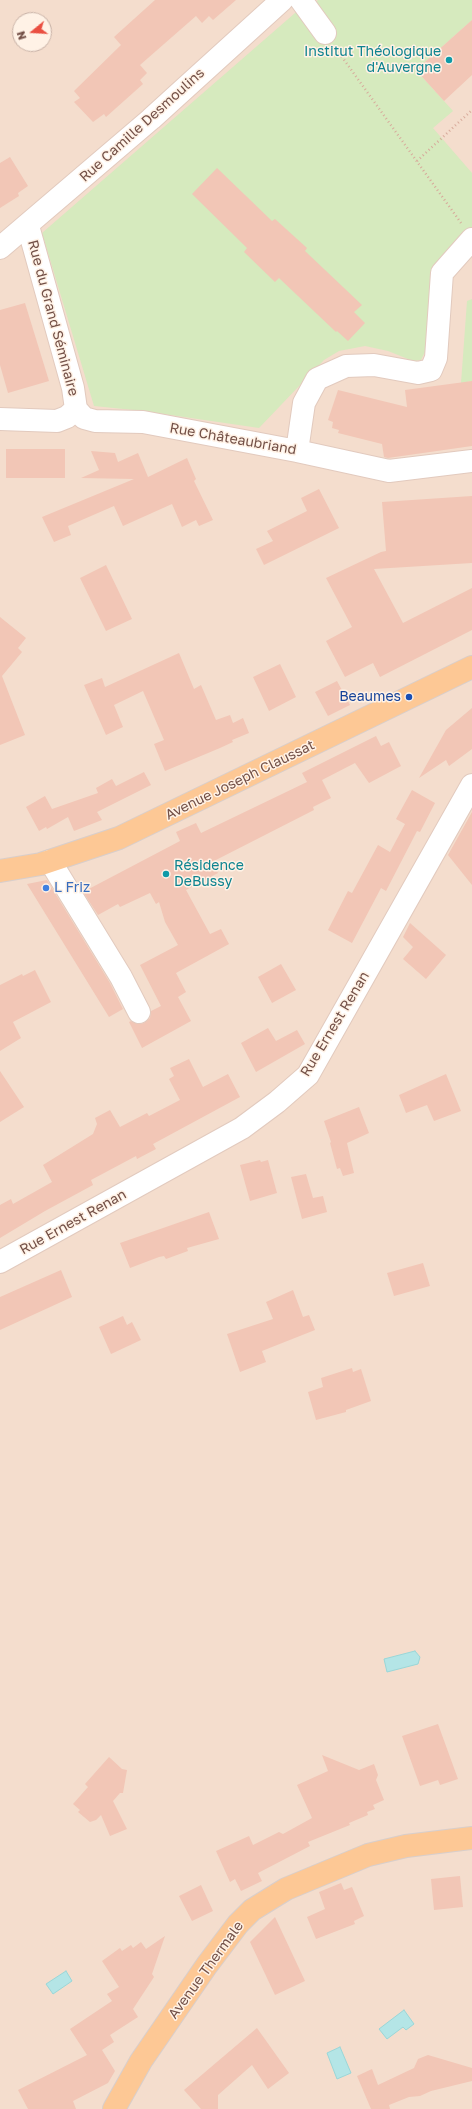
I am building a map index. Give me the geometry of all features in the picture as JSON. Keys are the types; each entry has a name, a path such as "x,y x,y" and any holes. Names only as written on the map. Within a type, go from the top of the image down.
{"main road":[{"name":"Avenue Joseph Claussat","path":"0,871 50,861 126,835 472,667"},
{"name":"Avenue Thermale","path":"114,2109 141,2061 207,1965 238,1924 252,1910 286,1889 368,1855 406,1846 472,1838"}],"street":[{"name":"Rue Camille Desmoulins","path":"0,248 28,226 150,119 282,0"},
{"path":"301,0 325,33"},
{"name":"Rue du Grand Séminaire","path":"28,226 73,388 76,409"},
{"path":"297,450 304,402 317,379 346,366 374,365 418,372 431,370 436,358 442,274 468,233"},
{"path":"0,419 57,421 67,417 76,409"},
{"name":"Rue Châteaubriand","path":"76,409 84,418 95,421 143,422 297,450 389,471 472,461"},
{"name":"Rue Ernest Renan","path":"0,1262 242,1128 277,1102 308,1074 472,785"},
{"path":"50,861 121,977 139,1012"}],"path":[{"path":"325,33 468,233"},
{"path":"417,161 472,110"}],"shaded area":[{"path":"0,0 472,0 472,2109 0,2109"}],"green space":[{"path":"310,0 314,4 318,0 472,0 472,20 416,70 453,111 433,128 472,173 472,233 462,236 442,256 434,279 425,352 421,360 413,361 388,351 365,346 339,351 324,360 259,428 143,411 94,406 42,233"},
{"path":"472,299 472,381 461,383 467,301"}],"water":[{"path":"415,1651 420,1657 418,1664 387,1672 384,1659"},
{"path":"66,1971 72,1981 53,1994 46,1984"},
{"path":"404,2010 414,2024 406,2030 403,2027 387,2039 379,2029"},
{"path":"340,2047 351,2073 337,2079 327,2053"}],"building":[{"path":"155,0 236,0 213,20 209,16 202,23 196,16 140,65 147,73 140,80 143,84 106,117 104,114 93,122 74,102 80,98 74,91 121,45 114,37"},
{"name":"Institut Théologique d'Auvergne","path":"472,20 472,75 444,101 416,70"},
{"path":"10,157 28,186 18,193 19,196 0,208 0,163"},
{"path":"217,168 272,221 275,219 307,248 305,251 362,305 354,312 365,323 348,341 337,331 336,332 279,278 275,282 244,252 247,248 192,194"},
{"path":"25,303 49,381 8,393 0,365 0,310"},
{"path":"472,381 472,446 388,458 384,457 382,444 338,433 339,430 332,428 333,422 328,420 338,390 407,407 405,390"},
{"path":"6,449 65,449 65,478 6,478"},
{"path":"91,451 115,453 118,462 138,453 148,477 187,458 196,479 194,481 213,520 199,526 196,520 182,527 172,504 123,526 114,506 68,526 71,535 54,542 42,517 134,479 81,478 99,470"},
{"path":"319,489 339,528 264,565 256,549 273,541 267,531 307,511 301,498"},
{"path":"472,496 472,563 374,569 403,623 472,588 472,630 380,677 373,663 345,677 326,641 352,627 326,578 386,551 382,502"},
{"path":"106,565 132,619 106,631 80,578"},
{"path":"0,617 26,638 18,648 22,652 2,676 25,735 0,745"},
{"path":"179,653 194,689 201,685 216,720 230,715 233,723 243,718 249,733 232,740 233,742 220,748 165,771 154,744 164,740 143,691 114,705 123,727 106,735 84,685 102,678 105,687"},
{"path":"280,664 296,697 269,711 253,677"},
{"path":"337,681 350,705 328,716 315,692"},
{"path":"472,708 472,749 449,766 446,760 419,778 446,730"},
{"path":"376,736 381,746 389,742 401,766 369,783 355,763 322,780 331,798 313,807 314,810 212,862 218,873 186,890 210,934 221,929 229,944 176,973 186,992 178,997 191,1021 142,1048 129,1022 131,1021 138,1024 144,1023 150,1018 151,1011 161,1006 140,965 178,945 165,922 159,902 156,904 150,893 120,907 118,904 98,915 83,892 180,841 176,832 196,823 201,833 307,782 302,773"},
{"path":"144,772 151,785 97,812 102,820 74,831 68,817 47,829 46,827 39,831 26,807 45,796 52,809 98,793 96,788 112,779 116,786"},
{"path":"412,790 435,803 420,832 417,831 386,891 381,888 352,943 328,930 348,891 352,893 378,845 390,852 405,824 396,819"},
{"path":"472,812 472,885 448,855"},
{"path":"47,880 110,983 123,1009 109,1017 27,884"},
{"path":"410,923 446,955 426,979 403,959 413,947 403,937"},
{"path":"281,964 296,990 272,1003 258,977"},
{"path":"35,970 51,1002 13,1022 21,1038 0,1051 0,985 22,974 23,976"},
{"path":"268,1028 276,1041 297,1030 305,1044 256,1072 241,1043"},
{"path":"189,1059 203,1087 228,1074 240,1097 153,1144 156,1149 137,1159 136,1156 91,1180 93,1185 0,1238 0,1205 11,1199 13,1204 52,1182 43,1165 93,1134 97,1124 95,1118 110,1110 120,1127 147,1113 149,1116 180,1100 169,1079 174,1076 170,1068"},
{"path":"0,1071 24,1107 0,1122"},
{"path":"446,1074 461,1111 434,1121 427,1105 406,1113 399,1095"},
{"path":"359,1107 369,1133 347,1143 354,1173 343,1176 340,1168 337,1169 331,1142 324,1121"},
{"path":"260,1160 261,1162 268,1160 277,1193 250,1201 240,1165"},
{"path":"306,1174 313,1198 323,1196 327,1212 302,1219 291,1177"},
{"path":"209,1212 219,1239 187,1248 188,1251 166,1259 164,1256 159,1257 130,1268 120,1243"},
{"path":"423,1263 430,1286 394,1296 387,1273"},
{"path":"61,1270 72,1297 0,1330 0,1297"},
{"path":"293,1290 303,1317 309,1315 315,1330 262,1351 266,1362 240,1372 227,1334 273,1319 266,1302"},
{"path":"123,1316 127,1325 132,1322 141,1340 111,1354 99,1327"},
{"path":"352,1368 353,1372 361,1369 371,1401 346,1410 346,1412 316,1420 308,1392 323,1387 321,1378"},
{"path":"438,1724 458,1779 440,1785 438,1780 420,1786 402,1736"},
{"path":"322,1755 359,1770 374,1764 378,1775 376,1780 384,1800 373,1805 375,1809 367,1812 368,1815 349,1823 350,1825 308,1842 310,1846 258,1873 262,1881 241,1891 235,1879 230,1882 216,1851 249,1836 253,1845 279,1832 283,1834 312,1818 297,1785 328,1771"},
{"path":"109,1757 122,1769 127,1770 123,1793 120,1793 113,1801 127,1829 110,1836 101,1815 96,1820 90,1822 78,1812 80,1810 73,1804 88,1787 85,1784"},
{"path":"460,1876 463,1907 434,1910 431,1879"},
{"path":"341,1883 344,1890 352,1887 364,1916 354,1921 355,1924 316,1939 307,1917 325,1909 319,1892"},
{"path":"201,1885 213,1911 192,1921 179,1896"},
{"path":"275,1917 305,1981 275,1995 250,1942"},
{"path":"165,1936 152,1974 154,1977 133,2009 138,2017 110,2035 114,2042 102,2050 115,2071 108,2083 73,2101 76,2109 28,2109 18,2090 87,2055 70,2029 112,2001 107,1994 119,1987 102,1961 120,1948 122,1951 131,1945 133,1948 141,1942 146,1949"},
{"path":"257,2028 289,2073 268,2089 252,2065 218,2095 218,2109 201,2109 184,2090"},
{"path":"428,2055 472,2068 472,2081 431,2091 420,2096 409,2097 389,2105 390,2109 371,2109 357,2076 372,2069 378,2085 414,2068 418,2059"}],"place":[{"name":"Institut Théologique d'Auvergne","path":"449,60"},
{"name":"Beaumes","path":"409,697"},
{"name":"Résidence DeBussy","path":"166,874"},
{"name":"L Friz","path":"46,888"}]}
